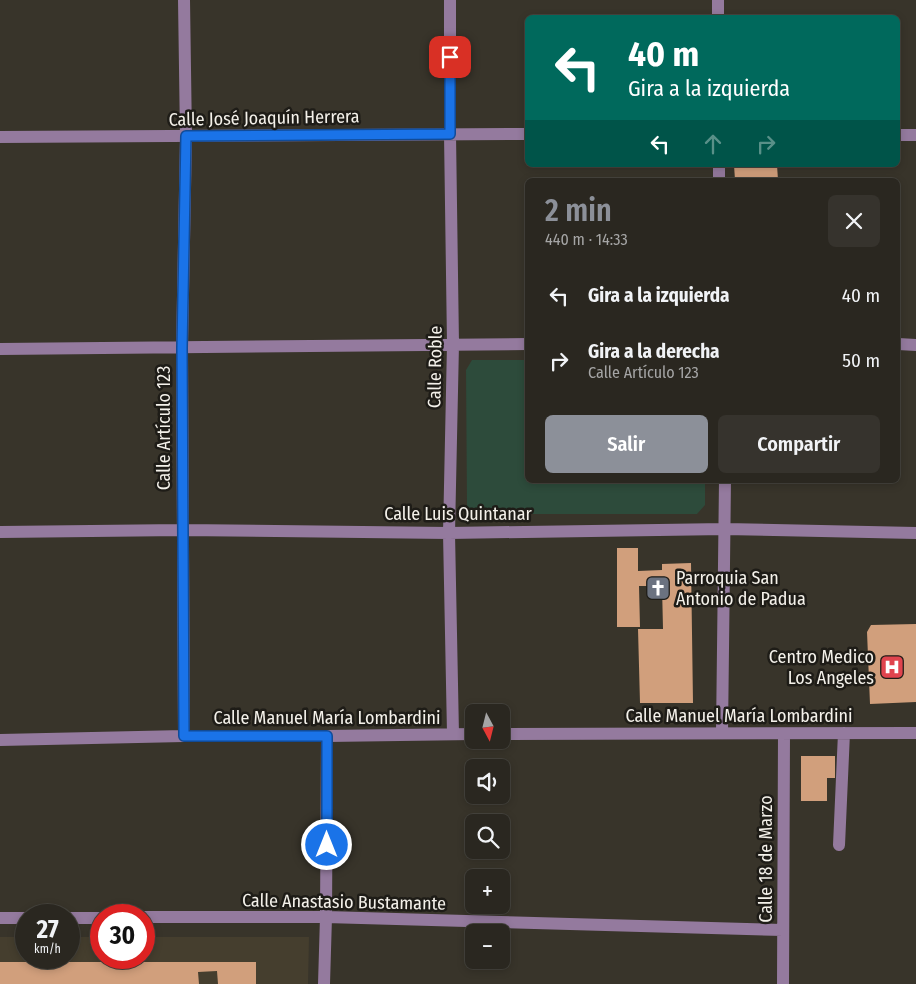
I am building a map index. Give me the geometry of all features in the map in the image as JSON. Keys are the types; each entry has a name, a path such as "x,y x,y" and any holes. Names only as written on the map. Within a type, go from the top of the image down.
{"street":[{"name":"Calle Artículo 123","path":"184,0 186,136 182,348 184,736"},
{"name":"Calle Roble","path":"450,0 450,134 454,344 450,533 453,734"},
{"path":"718,0 718,15"},
{"name":"Calle José Joaquín Herrera","path":"0,137 525,134"},
{"path":"900,135 916,135"},
{"path":"0,348 525,344"},
{"path":"900,344 916,344"},
{"path":"722,733 725,483"},
{"name":"Calle Luis Quintanar","path":"0,532 182,530 450,533 725,529 916,532"},
{"path":"839,846 844,733"},
{"name":"Calle Manuel María Lombardini","path":"510,734 916,733"},
{"name":"Calle Manuel María Lombardini","path":"0,740 184,736 465,734"},
{"name":"Calle 18 de Marzo","path":"783,984 784,734"},
{"path":"324,984 327,736"},
{"name":"Calle Anastasio Bustamante","path":"155,918 326,917 783,930"},
{"path":"0,918 15,918"}],"shaded area":[{"path":"0,937 15,937 15,969 80,969 80,937 90,937 90,969 155,969 155,937 309,937 308,984 0,984"}],"green space":[{"path":"472,360 525,360 525,483 705,483 705,505 697,514 474,514 467,507 466,370"}],"building":[{"path":"734,167 777,167 778,178 735,178"},
{"path":"617,548 638,548 638,571 662,570 662,564 691,563 693,703 640,703 638,629 663,629 662,586 639,586 640,627 617,627"},
{"name":"Centro Medico Los Angeles","path":"916,624 916,702 870,704 867,632 871,625"},
{"path":"801,756 835,756 835,778 827,778 827,801 801,801"},
{"path":"0,962 15,962 15,969 80,969 80,962 90,962 90,969 155,969 155,962 256,962 256,984 218,984 217,971 198,972 199,984 0,984"}],"place":[{"name":"Parroquia San Antonio de Padua","path":"658,588"},
{"name":"Centro Medico Los Angeles","path":"892,667"}],"route":[{"path":"327,845 327,736 184,736 182,348 186,136 450,134 450,57"}]}
